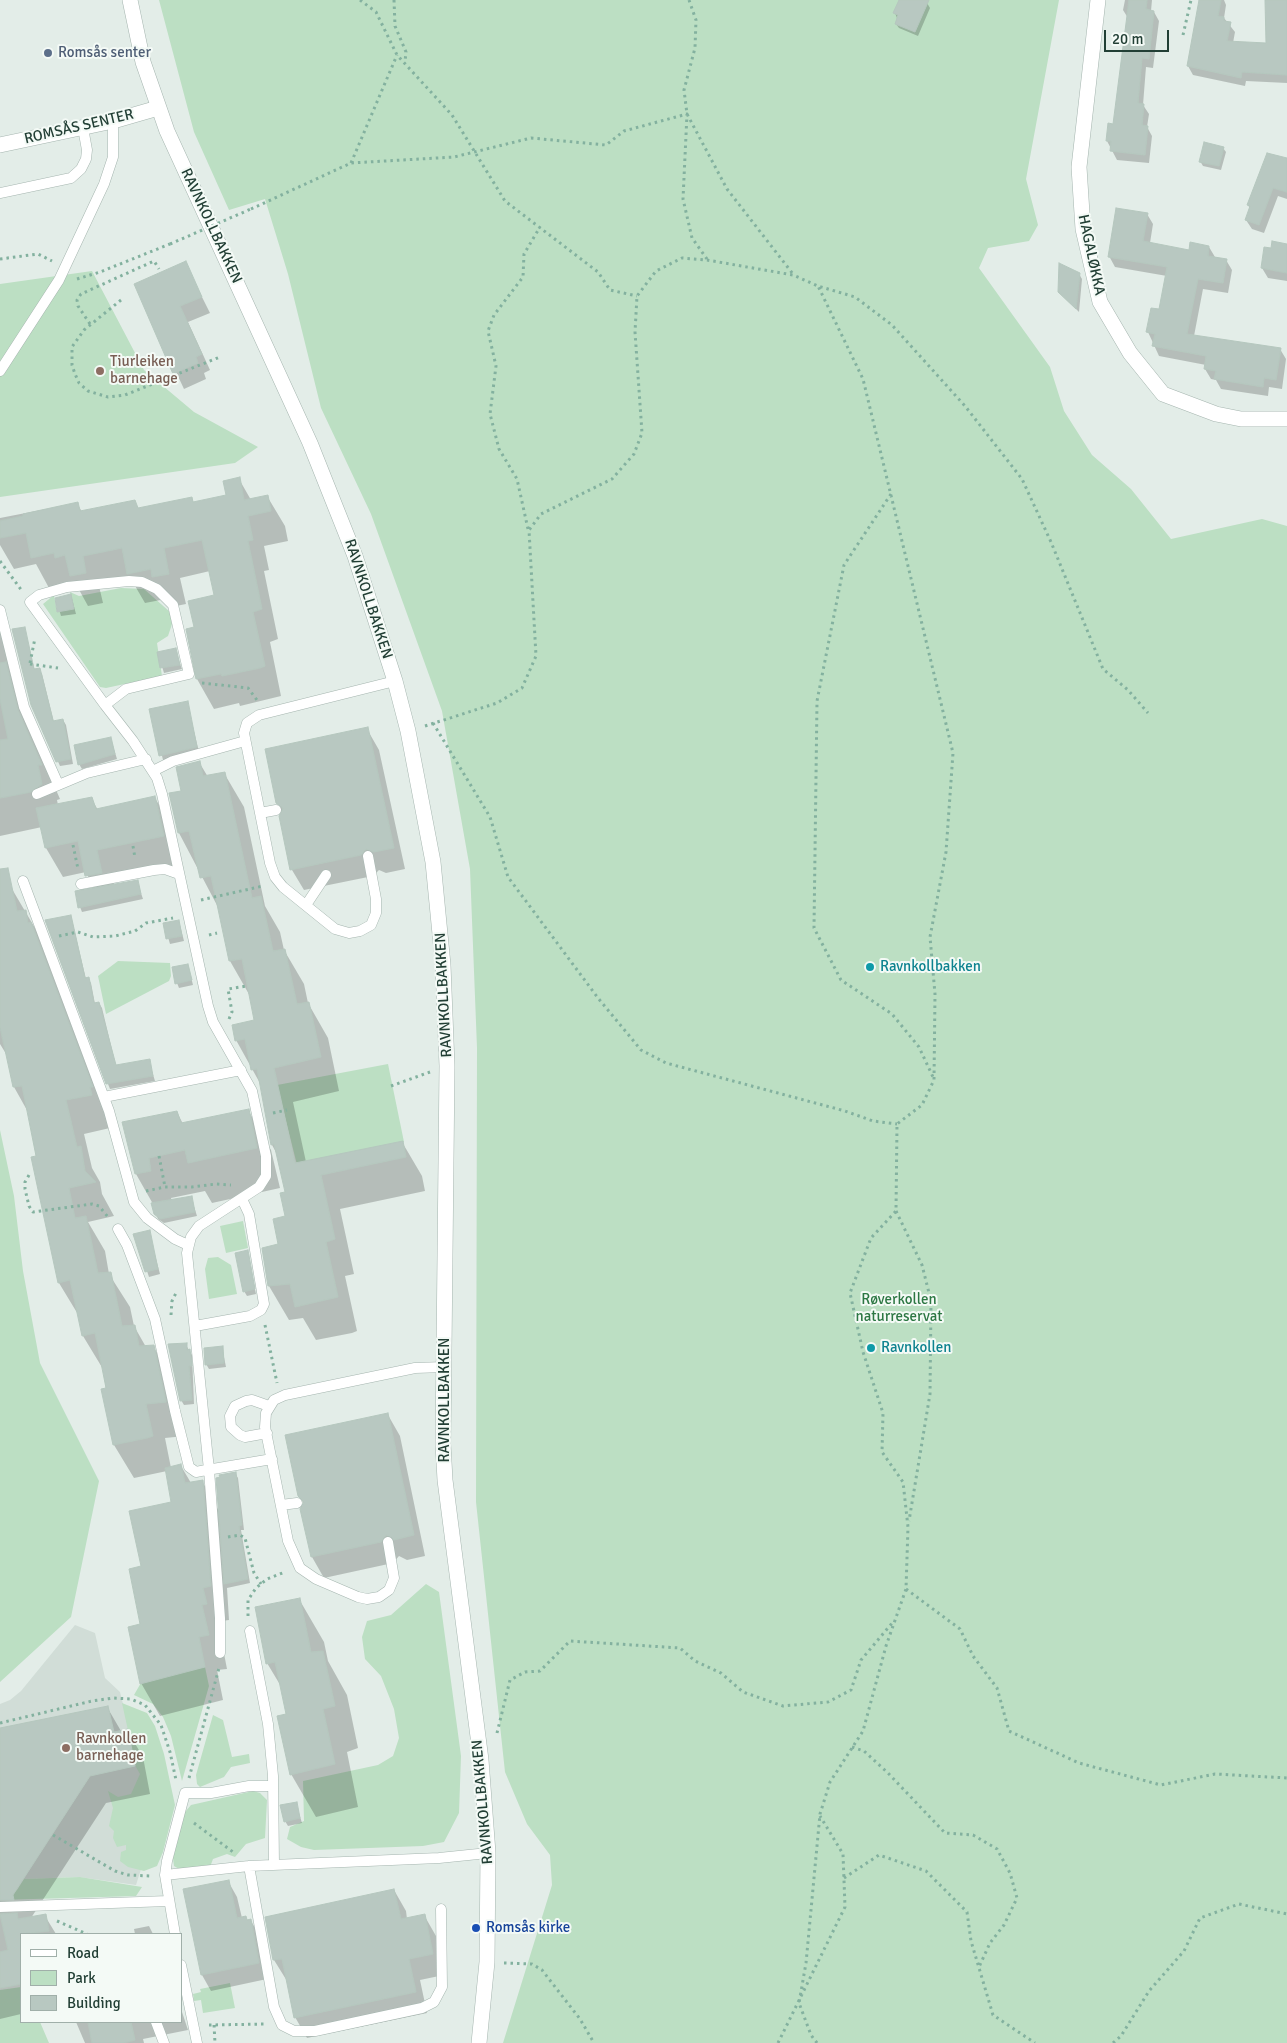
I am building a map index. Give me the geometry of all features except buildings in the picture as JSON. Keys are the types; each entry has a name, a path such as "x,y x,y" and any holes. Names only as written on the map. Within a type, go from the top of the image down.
{"street":[{"name":"RAVNKOLLBAKKEN","path":"130,0 140,53 158,108 331,492 356,556 395,682 408,731 424,808 436,882 443,965 447,1066 444,1367 445,1480 481,1760 488,1854 487,1962 479,2043"},
{"name":"HAGALØKKA","path":"1098,0 1079,167 1083,230 1100,302 1130,352 1163,394 1199,410 1233,418 1265,420 1287,418"},
{"name":"ROMSÅS SENTER","path":"0,145 113,121 158,108"}],"lane":[{"path":"0,371 61,276 104,184 112,157 113,121"},
{"path":"0,193 71,178 81,169 86,159 87,150 83,128"},
{"path":"105,705 126,689 190,674 177,614 173,605 157,589 142,582 129,581 68,587 39,595 30,602 153,771 162,794 205,996 216,1027 252,1091 267,1163 266,1176 262,1182 242,1199 203,1222 195,1230 188,1245 187,1258 209,1470 220,1618 220,1653"},
{"path":"0,610 11,661 24,706 58,784"},
{"path":"368,856 377,907 374,920 367,928 355,932 342,931 278,882 270,863 244,733 247,723 265,713 395,682"},
{"path":"153,771 173,761 245,741"},
{"path":"37,794 58,784 104,768 146,759"},
{"path":"260,813 276,810"},
{"path":"81,884 154,870 165,870 179,874"},
{"path":"306,905 326,875"},
{"path":"23,881 104,1097 131,1194 137,1208 147,1218 188,1245"},
{"path":"104,1097 241,1070"},
{"path":"195,1326 250,1316 261,1310 264,1304 249,1214 242,1199"},
{"path":"118,1229 127,1246 155,1319 188,1464 196,1472 272,1459"},
{"path":"388,1542 394,1578 389,1590 379,1597 358,1597 316,1579 300,1568 291,1552 267,1433 265,1420 269,1406 274,1400 285,1395 415,1368 444,1367"},
{"path":"267,1433 245,1437 240,1435 232,1427 230,1416 235,1406 246,1401 252,1400 269,1406"},
{"path":"281,1506 297,1502"},
{"path":"250,1632 268,1724 273,1786 274,1865"},
{"path":"175,1933 168,1901 165,1875 166,1861 185,1792 211,1793 249,1786 273,1786"},
{"path":"165,1875 249,1866 439,1858 488,1854"},
{"path":"249,1866 274,2008 279,2022 294,2031 309,2032 422,2008 434,2002 442,1987 442,1909"},
{"path":"0,1907 168,1901"},
{"path":"182,1970 197,2043"},
{"path":"156,2023 164,2043"}],"path":[{"path":"360,0 376,12 398,55 452,115 505,200 598,272 610,290 637,296"},
{"path":"394,0 395,26 406,52 405,63"},
{"path":"688,0 696,20 695,48 684,90 687,114 683,199 692,238 707,260"},
{"path":"1183,35 1191,0"},
{"path":"351,163 398,55"},
{"path":"0,259 42,255 49,258 61,276 88,277 251,209 351,163 454,157 530,138 606,145 624,130 687,114"},
{"path":"687,114 727,189 793,275"},
{"path":"408,731 497,704 522,688 536,656 528,530 517,479 499,449 490,414 496,382 496,366 488,330 494,315 524,277 524,254 540,227"},
{"path":"528,530 541,514 612,479 634,454 642,433 635,332 637,296 656,271 682,258 707,260 793,275 818,286 855,297 892,325 976,420 1022,479 1051,542 1103,669 1128,690 1148,713"},
{"path":"90,324 78,306 77,300 81,294 154,261 159,268"},
{"path":"433,723 490,817 508,877 598,998 641,1050 666,1063 845,1111 873,1121 897,1124 922,1104 934,1080 935,994 930,936 946,852 953,753 863,379 818,286"},
{"path":"120,300 90,324 72,346 72,365 79,383 88,390 108,397 125,395 220,357"},
{"path":"891,494 844,565 817,701 814,928 841,980 892,1014 919,1046 934,1080"},
{"path":"0,561 30,602"},
{"path":"30,664 38,624 42,618"},
{"path":"11,661 81,671"},
{"path":"190,674 202,683 248,688 265,713"},
{"path":"73,845 81,884"},
{"path":"186,903 278,882"},
{"path":"44,940 73,933 93,937 115,936 135,931 146,923 188,915"},
{"path":"223,992 247,986"},
{"path":"216,1027 228,1020 232,1012 229,990"},
{"path":"391,1086 447,1066"},
{"path":"817,2043 811,2035 799,2003 806,1963 820,1814 830,1782 863,1731 906,1589 908,1527 930,1394 932,1300 922,1265 896,1211 897,1124"},
{"path":"159,1156 165,1187"},
{"path":"29,1175 26,1178 25,1189 29,1206 33,1212 92,1204 99,1206 118,1229"},
{"path":"131,1194 165,1187 224,1184 231,1185 242,1199"},
{"path":"896,1211 871,1238 850,1293 863,1352 883,1413 882,1452 902,1482 908,1527"},
{"path":"264,1318 278,1388"},
{"path":"213,1540 240,1535 244,1537 254,1574 261,1584"},
{"path":"250,1632 248,1600 261,1584 274,1576 300,1568"},
{"path":"906,1589 960,1629 974,1656 996,1688 1009,1731 1079,1763 1161,1785 1215,1774 1287,1778"},
{"path":"497,1735 510,1680 525,1672 540,1671 570,1641 680,1648 695,1661 721,1674 742,1692 783,1706 828,1702 851,1690 861,1660 896,1619"},
{"path":"185,1792 214,1690 220,1653"},
{"path":"0,1723 92,1701 113,1698 131,1699 144,1705 161,1725 170,1752 176,1781 185,1792"},
{"path":"852,1747 864,1752 888,1773 945,1833 973,1835 996,1849 1010,1873 1017,1898 1004,1926 990,1943 979,1967"},
{"path":"179,1812 249,1866"},
{"path":"778,2043 845,1907 843,1854 820,1814"},
{"path":"53,1836 115,1871 143,1876 165,1875"},
{"path":"844,1878 880,1855 926,1871 967,1912 971,1941 993,2015 1035,2043"},
{"path":"53,1904 58,1922 85,1933"},
{"path":"1113,2043 1121,2036 1149,1991 1184,1951 1200,1918 1239,1904 1287,1914"},
{"path":"487,1962 532,1964 542,1970 554,1983 594,2043"},
{"path":"194,2026 279,2022"},
{"path":"214,2025 215,2043"}],"shaded area":[{"name":"Ravnkollen barnehage","path":"75,1625 95,1633 105,1678 120,1692 129,1728 155,1801 155,1825 136,1885 79,1877 25,1879 17,1890 0,1893 0,1704 10,1700 21,1691"}],"green space":[{"name":"Røverkollen naturreservat","path":"159,0 1059,0 1026,179 1038,225 1029,241 988,248 979,268 1050,367 1064,411 1092,455 1131,489 1171,539 1262,519 1287,526 1287,2043 503,2043 552,1885 550,1855 527,1824 505,1772 476,1502 477,1048 470,869 442,711 371,514 321,408 288,274 265,199 229,210 194,132"},
{"name":"Tiurleiken barnehage","path":"92,271 144,370 194,412 258,447 235,463 0,497 0,284"},
{"path":"121,588 144,589 170,612 172,624 168,636 157,643 162,676 106,688 100,687 43,604 54,595 57,612 73,608 70,592 79,596"},
{"path":"118,961 170,963 171,976 169,981 106,1014 98,976"},
{"path":"388,1064 404,1142 297,1165 277,1085"},
{"path":"0,1130 14,1196 23,1271 40,1363 99,1481 71,1617 0,1682"},
{"path":"243,1221 248,1248 226,1253 220,1226"},
{"path":"218,1257 231,1265 237,1294 209,1299 205,1269 208,1258"},
{"path":"426,1584 439,1592 461,1756 459,1813 444,1842 423,1846 314,1850 301,1847 287,1839 290,1827 304,1821 303,1781 378,1765 393,1756 399,1738 394,1709 381,1676 365,1659 362,1637 367,1621 391,1615"},
{"path":"205,1667 209,1686 182,1781 171,1736 163,1717 153,1704 134,1695 142,1681"},
{"path":"122,1703 147,1713 155,1726 164,1754 175,1805 163,1852 157,1866 144,1871 128,1867 120,1861 121,1852 126,1850 126,1845 117,1847 113,1838 114,1831 109,1826 113,1808 108,1791 118,1797 131,1794 140,1774 136,1767"},
{"path":"213,1715 223,1720 232,1757 249,1754 250,1763 231,1767 224,1777 200,1787 197,1784 196,1775"},
{"path":"253,1791 260,1793 267,1800 265,1838 246,1844 235,1857 227,1854 213,1859 210,1867 179,1869 174,1866 173,1858 185,1812 191,1805"},
{"path":"80,1877 142,1887 136,1896 0,1900 0,1893 17,1890 24,1879"},
{"path":"230,1983 235,2008 203,2013 201,2000 194,2001 193,1994 201,1992 200,1989"},
{"path":"20,1987 20,2023 40,2023 49,2043 0,2043 0,1990"}],"place":[{"name":"Romsås senter","path":"48,53"},
{"name":"Tiurleiken barnehage","path":"100,371"},
{"name":"Ravnkollbakken","path":"870,967"},
{"name":"Ravnkollen","path":"871,1348"},
{"name":"Ravnkollen barnehage","path":"66,1748"},
{"name":"Romsås kirke","path":"476,1928"}]}
